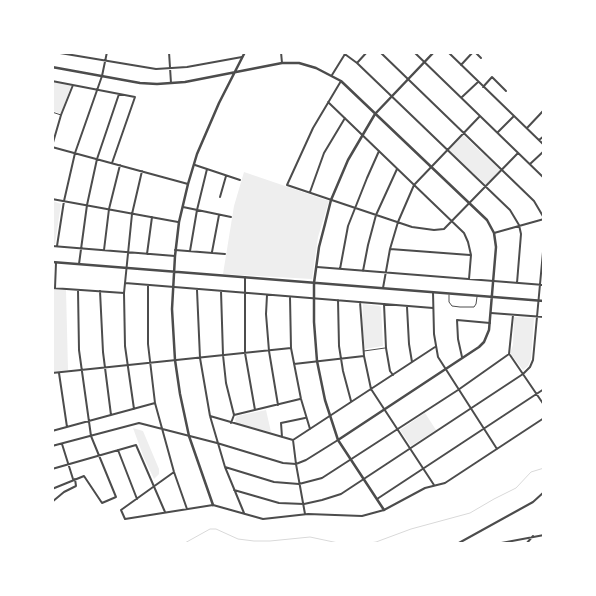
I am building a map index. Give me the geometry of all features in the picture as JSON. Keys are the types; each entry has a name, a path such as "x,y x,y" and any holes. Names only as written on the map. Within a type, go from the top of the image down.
{"street":[{"path":"54,52 144,68 170,69 242,57"},
{"path":"57,246 64,201 75,153 102,76 107,52"},
{"path":"169,52 171,83"},
{"path":"213,505 190,436 180,394 172,334 174,256 179,222 194,165 212,117 245,52"},
{"path":"281,52 282,63"},
{"path":"357,63 367,52"},
{"path":"380,52 534,201 544,218 494,233"},
{"path":"414,52 544,178"},
{"path":"384,510 338,440 330,416 317,361 314,283 319,247 332,200 348,160 375,114 434,52"},
{"path":"448,52 544,145"},
{"path":"452,57 456,52"},
{"path":"461,65 474,52 481,58"},
{"path":"332,75 343,53 357,63 510,210 520,225 521,242 517,283"},
{"path":"52,72 53,67 140,83 171,83 282,63 310,66 341,81 470,204 486,220 494,233 496,247 490,323 484,342 306,460 296,464 284,463 139,422 52,446"},
{"path":"483,87 492,78 506,91"},
{"path":"52,81 135,97 112,163"},
{"path":"341,81 302,149 287,185 412,227 434,230 444,229 453,222 518,153"},
{"path":"461,98 478,82"},
{"path":"73,85 61,115 52,146 188,184"},
{"path":"79,264 87,205 97,159 119,94"},
{"path":"328,102 464,233 468,242 470,256 469,279"},
{"path":"527,129 543,111"},
{"path":"52,112 61,115"},
{"path":"383,288 390,249 398,222 414,185 480,116"},
{"path":"497,133 514,116"},
{"path":"310,192 324,153 345,118"},
{"path":"539,140 544,136"},
{"path":"340,269 348,226 379,151"},
{"path":"530,164 544,151"},
{"path":"104,250 109,210 120,165"},
{"path":"194,165 240,180"},
{"path":"363,270 376,215 397,168"},
{"path":"190,251 207,169"},
{"path":"134,409 127,365 124,293 132,214 142,171"},
{"path":"220,197 226,176"},
{"path":"52,199 179,222"},
{"path":"183,207 231,217"},
{"path":"212,253 219,214"},
{"path":"147,254 152,217"},
{"path":"234,490 279,503 304,504 341,494 523,374 534,360 544,241"},
{"path":"52,246 174,256"},
{"path":"390,249 470,256"},
{"path":"175,250 225,254"},
{"path":"124,293 54,288 54,262 544,301"},
{"path":"316,267 544,285"},
{"path":"245,277 245,353 256,410"},
{"path":"125,283 433,308"},
{"path":"148,285 150,363 155,403 174,472 187,509"},
{"path":"197,289 200,358 210,416 225,467 244,513"},
{"path":"52,489 84,476 102,502 116,496 91,436 81,370 78,290"},
{"path":"100,291 104,368 111,415"},
{"path":"221,291 223,355 226,383 234,415 231,423"},
{"path":"433,292 438,357 497,449"},
{"path":"448,294 449,302 452,306 460,308 474,307 477,296"},
{"path":"267,295 268,351 278,404"},
{"path":"290,297 291,348 300,399 310,429"},
{"path":"338,300 341,358 351,402"},
{"path":"360,302 363,351 371,389 434,486"},
{"path":"384,304 386,348 390,371 393,374"},
{"path":"407,306 412,362"},
{"path":"491,313 544,317"},
{"path":"513,315 509,354 544,404"},
{"path":"462,358 458,340 457,320 490,323"},
{"path":"210,416 293,440 436,347"},
{"path":"52,373 291,348"},
{"path":"363,351 386,348"},
{"path":"225,467 274,482 299,484 322,478 458,390 509,354"},
{"path":"294,364 364,356"},
{"path":"59,372 66,428"},
{"path":"377,498 544,389"},
{"path":"234,415 300,399"},
{"path":"52,431 155,403"},
{"path":"282,437 281,424 305,418"},
{"path":"174,472 121,510 124,519 213,505 263,519 305,514 362,516 384,510 425,488 445,483 544,418"},
{"path":"293,440 305,514"},
{"path":"52,502 64,492 76,486 62,444"},
{"path":"52,469 136,445 165,512"},
{"path":"118,450 138,499"},
{"path":"458,544 527,506 544,492"},
{"path":"496,543 544,535"},
{"path":"526,544 533,536"}],"shaded area":[{"path":"53,82 71,86 61,114 53,111"},
{"path":"463,135 500,170 486,185 449,150"},
{"path":"244,172 329,201 318,237 312,279 223,274 234,206"},
{"path":"53,201 61,204 55,244 53,244"},
{"path":"53,289 66,290 68,370 53,372"},
{"path":"363,304 381,307 383,346 365,349 362,322"},
{"path":"514,317 534,318 531,359 528,366 523,370 510,353 513,345"},
{"path":"266,410 271,432 237,424 235,419 237,416"},
{"path":"425,413 436,430 411,446 400,430"},
{"path":"133,428 143,431 159,469 159,474 154,479 144,458"}],"waterway":[{"path":"364,544 470,513 516,488 531,472 544,468"},
{"path":"183,544 210,529 216,529 238,539 254,541 310,537 343,544"}]}
